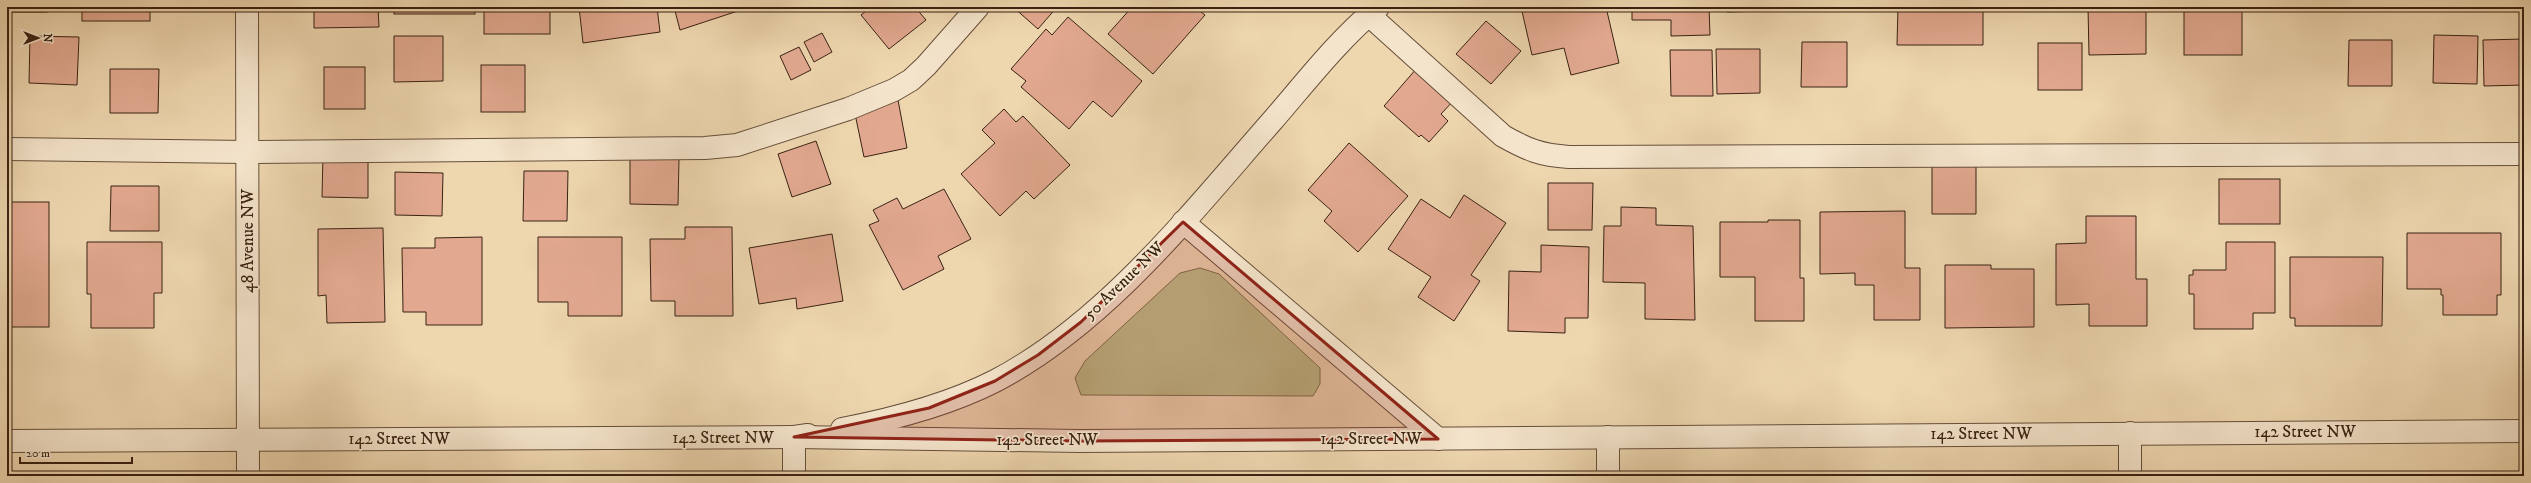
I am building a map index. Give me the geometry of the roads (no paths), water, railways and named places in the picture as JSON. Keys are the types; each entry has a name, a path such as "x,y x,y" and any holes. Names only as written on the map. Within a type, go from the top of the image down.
{"street":[{"name":"48 Avenue NW","path":"247,7 248,476"},
{"path":"7,149 248,152 705,148 737,144 848,109 894,90 911,80 926,66 978,7"},
{"path":"1373,11 1503,136 1528,150 1549,155 1585,157 2524,154"},
{"name":"50 Avenue NW","path":"794,437 866,424 929,408 994,381 1038,355 1082,322 1124,283 1184,222 1344,39 1373,11"},
{"name":"142 Street NW","path":"1184,222 1438,439"},
{"name":"142 Street NW","path":"7,441 794,437 1080,441 2524,431"},
{"path":"2130,433 2130,476"},
{"path":"794,437 794,476"},
{"path":"1608,437 1608,476"}]}
